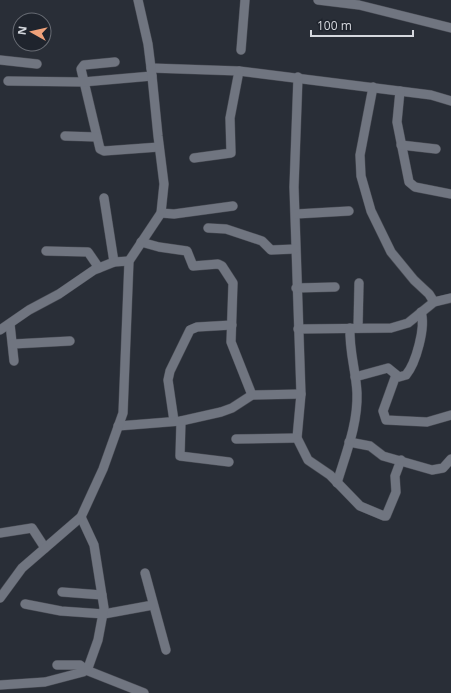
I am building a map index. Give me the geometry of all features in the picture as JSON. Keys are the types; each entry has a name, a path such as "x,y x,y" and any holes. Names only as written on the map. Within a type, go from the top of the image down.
{"street":[{"path":"0,598 22,568 80,517 103,468 123,413 129,261 161,213 164,184 152,72 138,0"},
{"path":"241,50 245,0"},
{"path":"318,0 359,5 451,28"},
{"path":"0,60 37,64"},
{"path":"115,62 82,66 83,82 102,151 159,147"},
{"path":"194,158 231,153 230,118 239,71"},
{"path":"8,81 83,82 152,72 239,71 372,86 450,99"},
{"path":"298,77 294,187 296,214 296,288 301,394 296,438 308,460 330,475 360,506 385,517 396,492 395,476 401,460"},
{"path":"372,86 360,155 361,176 371,211 391,252 414,280 429,294 434,302"},
{"path":"400,91 397,118 407,177 411,184 451,194"},
{"path":"65,136 97,137"},
{"path":"402,145 436,149"},
{"path":"104,198 114,262"},
{"path":"161,213 174,214 233,206"},
{"path":"296,214 349,211"},
{"path":"208,228 226,229 262,241 271,250 295,249"},
{"path":"142,242 159,247 187,251 193,266 218,264 222,266 233,283 232,345 252,395"},
{"path":"46,251 88,252 99,268"},
{"path":"0,330 99,268 114,262 129,261"},
{"path":"337,483 357,413 355,377 349,346 354,328 359,283"},
{"path":"296,288 335,287"},
{"path":"298,329 396,327 408,323 434,302 451,298"},
{"path":"355,377 388,368 396,375 404,377 411,368 424,325 421,312"},
{"path":"10,324 14,361"},
{"path":"229,462 180,456 177,421 168,380 170,371 190,330 197,327 232,325"},
{"path":"13,344 70,341"},
{"path":"396,375 383,411 386,420 427,422 451,415"},
{"path":"118,426 177,421 221,412 232,408 252,395 301,394"},
{"path":"236,440 296,438"},
{"path":"349,442 370,446 380,454 436,470 443,468 451,459"},
{"path":"80,517 94,545 104,614 98,640 86,670"},
{"path":"0,533 32,528 44,548"},
{"path":"145,573 166,650"},
{"path":"62,592 102,595"},
{"path":"25,604 61,611 104,614 153,605"},
{"path":"57,665 78,665 86,670 144,693"},
{"path":"0,685 45,682 86,670"}]}
